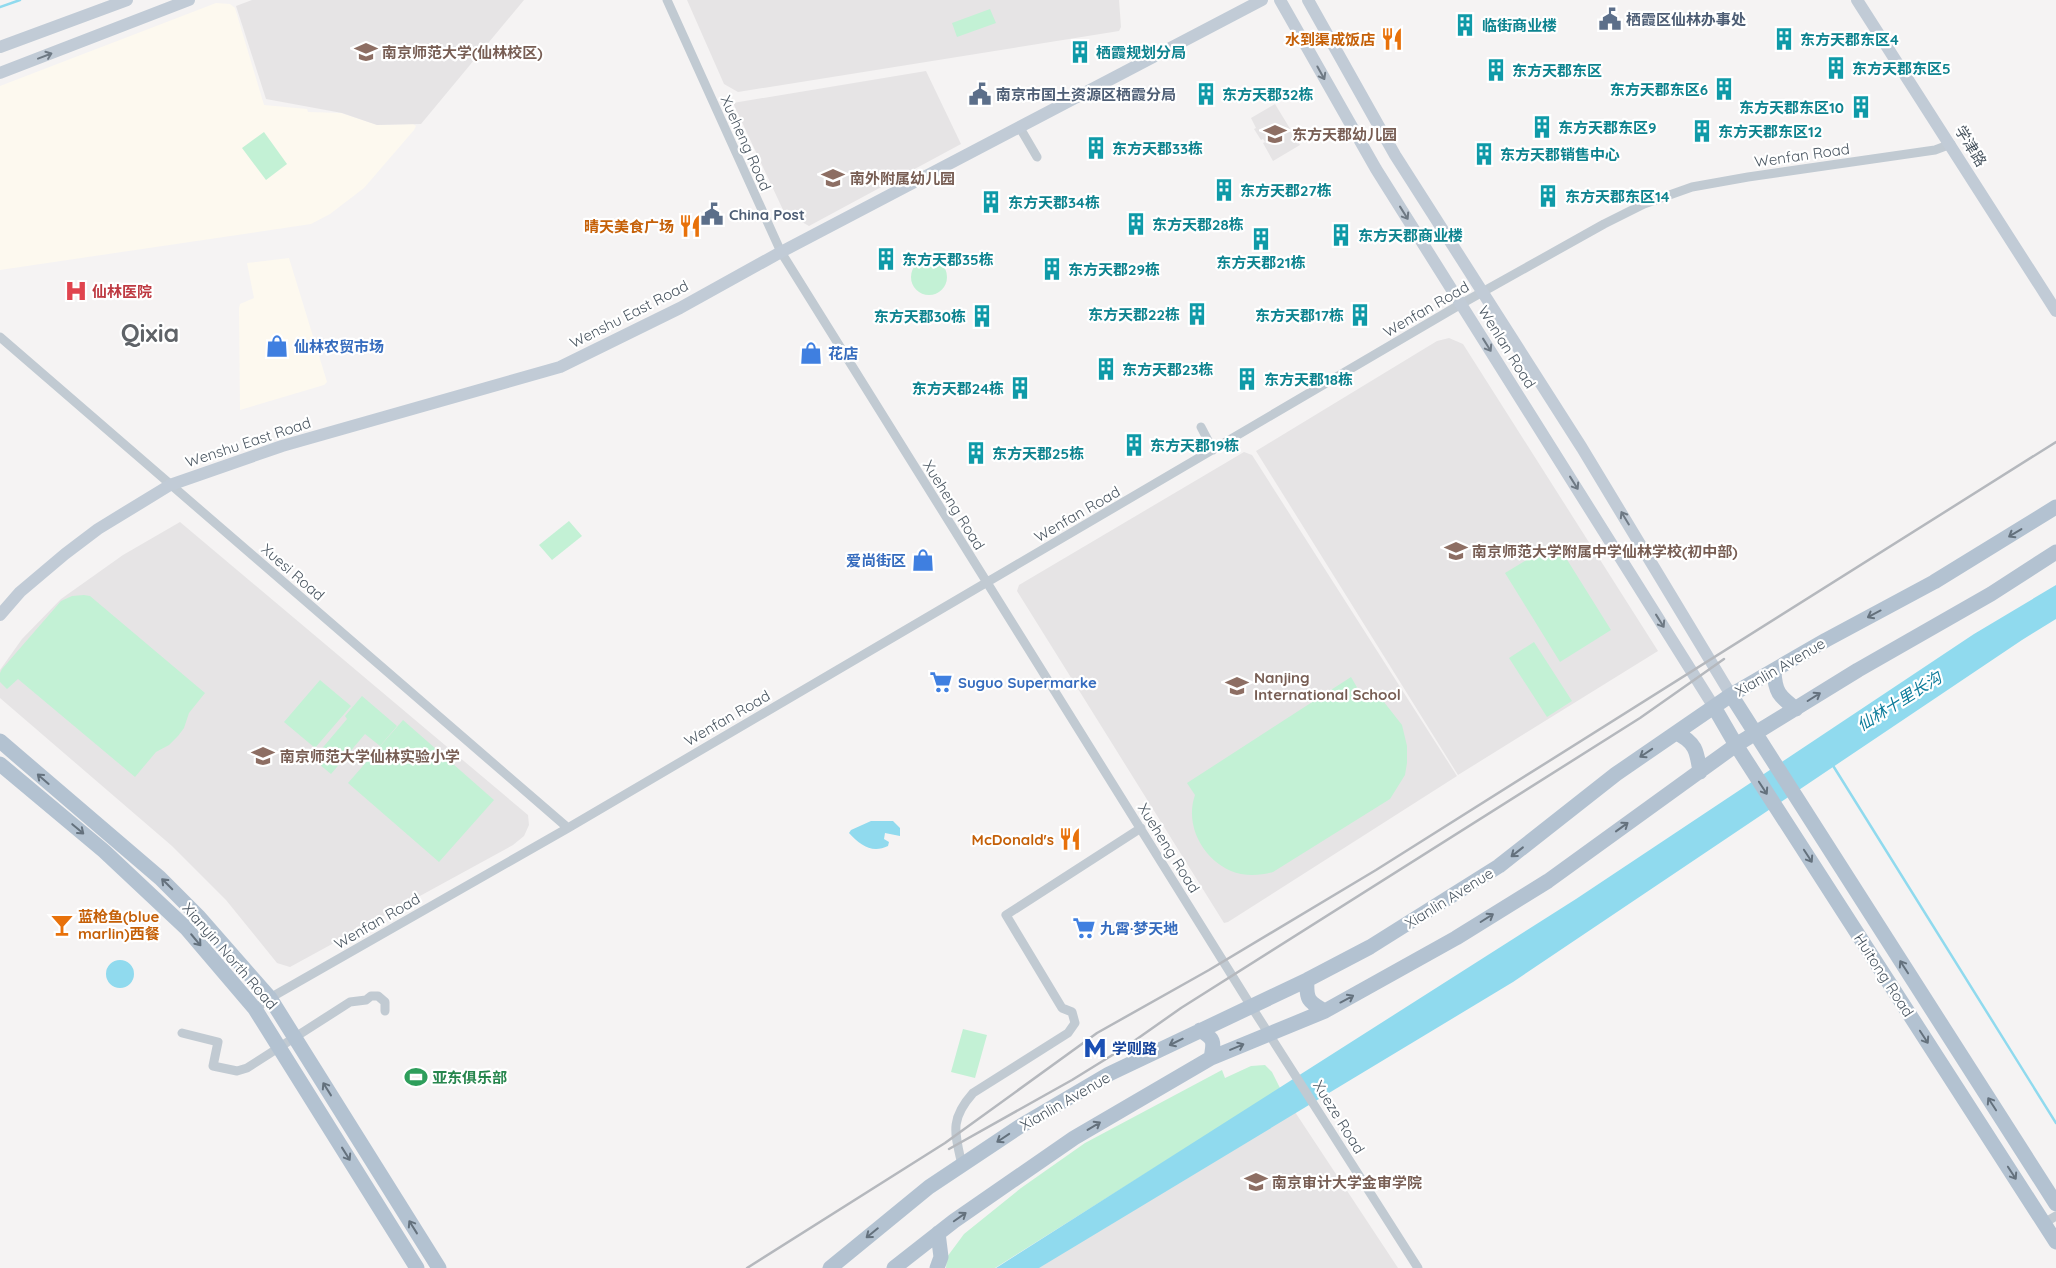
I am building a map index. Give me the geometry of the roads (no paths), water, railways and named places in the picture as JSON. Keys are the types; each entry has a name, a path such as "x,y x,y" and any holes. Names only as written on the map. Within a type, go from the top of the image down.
{"main road":[{"path":"0,47 128,0"},
{"path":"0,73 189,0"},
{"name":"Wenshu East Road","path":"0,615 20,592 71,549 98,529 170,485 282,446 560,367 680,308 781,252 1262,0"},
{"name":"Wenlan Road","path":"1280,0 1358,139 1714,707"},
{"name":"Wenlan Road","path":"1308,0 1395,155 1582,448 1731,695"},
{"name":"学津路","path":"1858,0 2056,311"},
{"name":"Xianlin Avenue","path":"830,1268 929,1187 1019,1127 1109,1074 1307,980 1370,947 1499,866 1616,774 1731,695 1826,640 1934,582 2056,506"},
{"path":"894,1268 938,1234 1074,1138 1211,1058 1325,1011 1456,938 1548,881 1754,733 1858,670 1991,594 2056,552"},
{"path":"1774,671 1775,687 1783,699 1796,709"},
{"name":"Huitong Road","path":"1731,695 2053,1210 2056,1242"},
{"name":"Huitong Road","path":"1714,707 1745,760 1781,815 2053,1210"},
{"path":"1676,733 1688,738 1697,751 1700,772"},
{"name":"Xianyin North Road","path":"0,741 160,878 198,916 270,998 439,1268"},
{"name":"Xianyin North Road","path":"0,764 104,851 186,928 255,1009 417,1268"},
{"path":"1307,980 1306,995 1312,1004 1325,1011"},
{"path":"1200,1030 1210,1036 1213,1044 1211,1058"},
{"path":"937,1268 941,1257 938,1234"}],"street":[{"name":"Xueheng Road","path":"667,0 781,252 1251,1006"},
{"path":"1020,128 1037,157"},
{"name":"Wenfan Road","path":"255,1009 270,998 568,828 1461,304 1604,224 1644,204 1692,187 1935,150 1950,144"},
{"name":"Xuesi Road","path":"0,337 568,828"},
{"path":"1200,428 1213,450"},
{"path":"962,1165 954,1130 965,1102 973,1093 1068,1033 1075,1023 1072,1012 1062,1008 1006,915 1141,828"},
{"path":"182,1033 218,1042 213,1066 237,1071 247,1068 350,1002 378,996 385,1002 385,1011"},
{"name":"Xueze Road","path":"1251,1006 1286,1058 1418,1268"}],"water":[{"name":"仙林十里长沟","path":"2056,585 2056,619 1513,982 1039,1268 996,1268 1576,899 1974,634"},
{"path":"871,821 893,821 900,828 900,836 885,833 884,839 889,842 888,846 872,849 857,841 849,833 851,830"},
{"path":"120,960 130,964 134,974 130,984 120,988 110,984 106,974 110,964"}],"waterway":[{"path":"0,7 20,0"},
{"path":"1832,764 2056,1123"}],"railway":[{"path":"747,1268 945,1143 1097,1033 1209,970 1376,870 2056,442"},
{"path":"949,1149 1072,1080 1127,1046 1181,1008 1640,718 1724,659"}],"place":[{"name":"栖霞区仙林办事处","path":"1610,19"},
{"name":"临街商业楼","path":"1465,25"},
{"name":"水到渠成饭店","path":"1392,39"},
{"name":"东方天郡东区4","path":"1784,39"},
{"name":"南京师范大学(仙林校区)","path":"366,52"},
{"name":"栖霞规划分局","path":"1080,52"},
{"name":"东方天郡东区5","path":"1836,68"},
{"name":"东方天郡东区","path":"1496,70"},
{"name":"东方天郡东区6","path":"1724,89"},
{"name":"南京市国土资源区栖霞分局","path":"980,94"},
{"name":"东方天郡32栋","path":"1206,94"},
{"name":"东方天郡东区10","path":"1861,107"},
{"name":"东方天郡东区9","path":"1542,127"},
{"name":"东方天郡东区12","path":"1702,131"},
{"name":"东方天郡幼儿园","path":"1275,134"},
{"name":"东方天郡33栋","path":"1096,148"},
{"name":"东方天郡销售中心","path":"1484,154"},
{"name":"南外附属幼儿园","path":"833,178"},
{"name":"东方天郡27栋","path":"1224,190"},
{"name":"东方天郡东区14","path":"1548,196"},
{"name":"东方天郡34栋","path":"991,202"},
{"name":"China Post","path":"712,214"},
{"name":"东方天郡28栋","path":"1136,224"},
{"name":"晴天美食广场","path":"690,226"},
{"name":"东方天郡商业楼","path":"1341,235"},
{"name":"东方天郡21栋","path":"1261,239"},
{"name":"东方天郡35栋","path":"886,259"},
{"name":"东方天郡29栋","path":"1052,269"},
{"name":"仙林医院","path":"76,291"},
{"name":"东方天郡22栋","path":"1197,314"},
{"name":"东方天郡17栋","path":"1360,315"},
{"name":"东方天郡30栋","path":"982,316"},
{"name":"仙林农贸市场","path":"277,346"},
{"name":"花店","path":"811,353"},
{"name":"东方天郡23栋","path":"1106,369"},
{"name":"东方天郡18栋","path":"1247,379"},
{"name":"东方天郡24栋","path":"1020,388"},
{"name":"东方天郡19栋","path":"1134,445"},
{"name":"东方天郡25栋","path":"976,453"},
{"name":"南京师范大学附属中学仙林学校(初中部)","path":"1456,551"},
{"name":"爱尚街区","path":"923,560"},
{"name":"Suguo Supermarke","path":"941,682"},
{"name":"Nanjing International School","path":"1237,686"},
{"name":"南京师范大学仙林实验小学","path":"263,756"},
{"name":"McDonald's","path":"1070,839"},
{"name":"蓝枪鱼(blue marlin)西餐","path":"62,925"},
{"name":"九霄·梦天地","path":"1084,928"},
{"name":"学则路","path":"1095,1048"},
{"name":"亚东俱乐部","path":"416,1077"},
{"name":"南京审计大学金审学院","path":"1256,1182"}],"district":[{"name":"Qixia","path":"150,332"}]}
